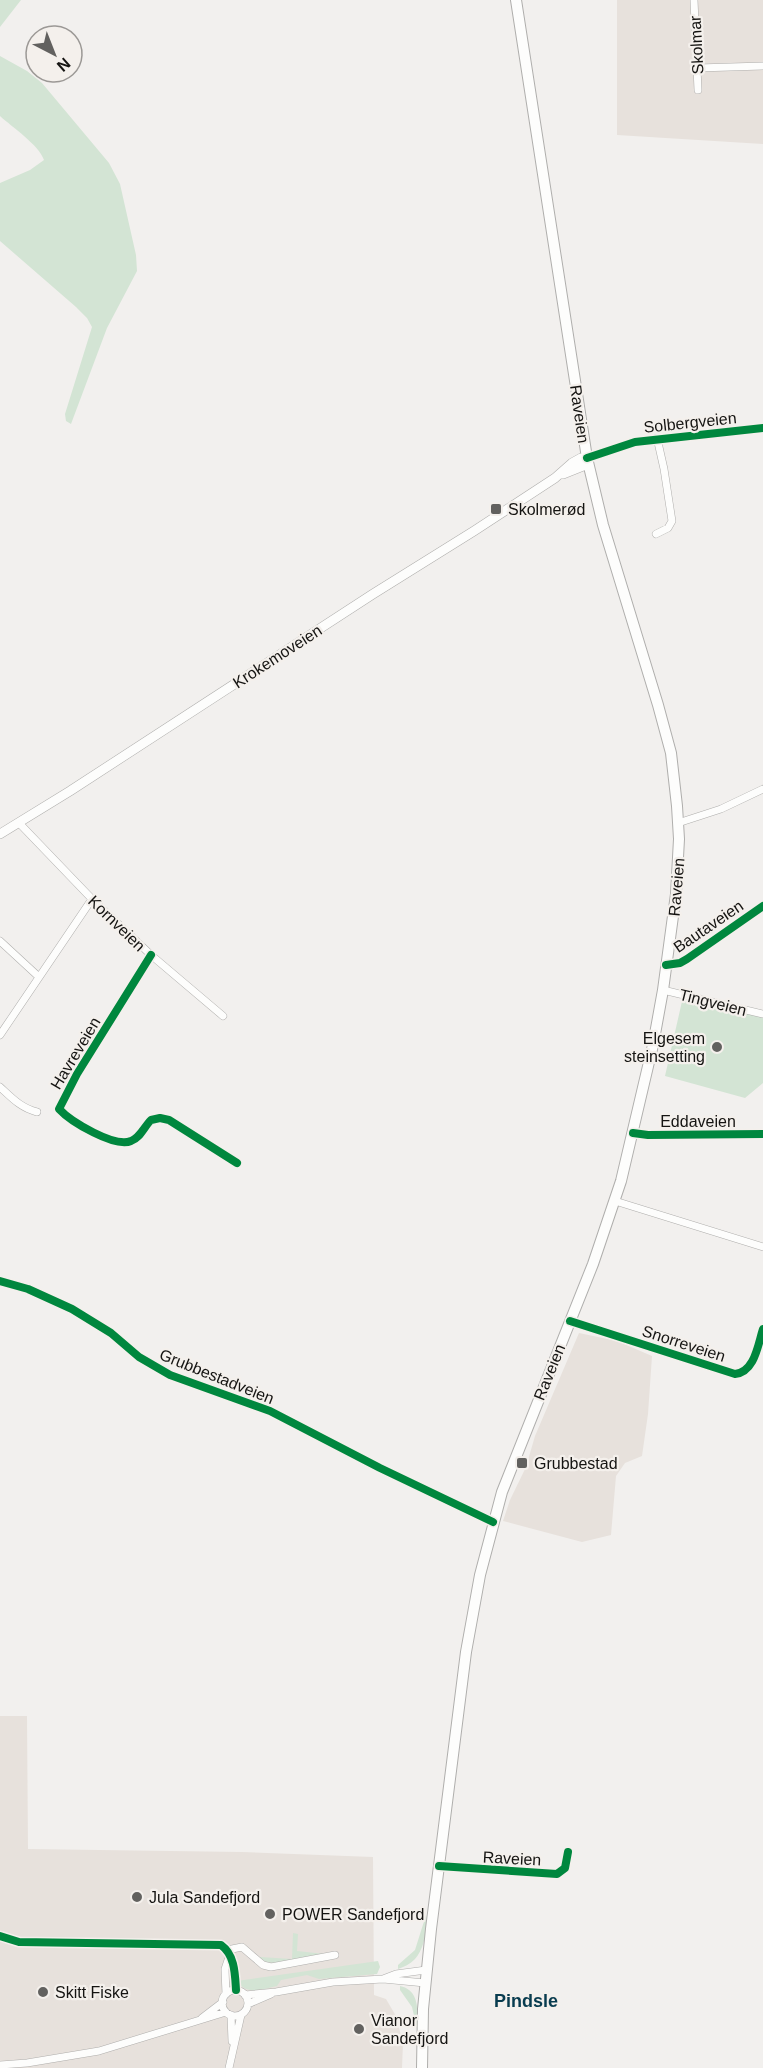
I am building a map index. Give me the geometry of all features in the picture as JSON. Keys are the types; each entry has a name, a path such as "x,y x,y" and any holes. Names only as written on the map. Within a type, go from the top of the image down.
{"main road":[{"name":"Raveien","path":"422,2068 426,1970 470,1629 480,1575 493,1522 510,1470 593,1264 615,1201 648,1072 663,990 678,872 678,823 674,773 666,732 603,525 587,458 516,0"},
{"name":"Krokemoveien","path":"0,834 555,478 583,466 587,458"}],"street":[{"name":"Skolmar","path":"694,0 698,90"},
{"path":"698,69 763,66"},
{"name":"Solbergveien","path":"587,458 635,442 657,438 763,428"},
{"name":"Solbergveien","path":"656,534 668,528 672,521 657,438"},
{"path":"678,823 721,809 763,789"},
{"name":"Kornveien","path":"19,822 92,899 151,956 223,1016"},
{"path":"0,1035 92,899"},
{"name":"Bautaveien","path":"666,965 687,959 763,906"},
{"path":"0,941 39,977"},
{"name":"Havreveien","path":"151,956 77,1074 59,1109 72,1121 121,1143 136,1139 151,1120 164,1118 237,1163"},
{"name":"Tingveien","path":"663,990 763,1014"},
{"path":"0,1087 15,1102 37,1112"},
{"name":"Eddaveien","path":"633,1133 648,1135 763,1134"},
{"path":"615,1201 763,1247"},
{"name":"Grubbestadveien","path":"0,1281 27,1288 72,1309 111,1333 140,1357 170,1375 270,1411 380,1468 493,1522"},
{"name":"Snorreveien","path":"570,1321 735,1374 749,1367 763,1329"},
{"name":"Raveien","path":"439,1866 557,1874 565,1868 568,1852"},
{"path":"0,1936 19,1942 220,1945 228,1953 234,1965 236,1990"},
{"path":"228,1953 242,1947 263,1965 271,1967 335,1955"},
{"path":"200,2019 223,2002 226,1994 225,1969 228,1953"},
{"path":"383,1979 396,1974 426,1970"},
{"path":"236,1990 245,1995 333,1982 383,1979 425,1983"},
{"path":"226,1994 236,1990"},
{"path":"248,2004 276,1992"},
{"path":"229,2068 241,2015 248,2004 245,1995"},
{"path":"223,2002 229,2014 233,2047"},
{"path":"0,2065 27,2063 99,2051 200,2019 229,2014 241,2015"}],"shaded area":[{"path":"617,0 763,0 763,144 617,135"},
{"path":"579,1333 617,1341 652,1356 642,1456 625,1463 616,1476 611,1535 582,1542 503,1521 526,1467 535,1436"},
{"path":"0,1716 27,1716 28,1849 242,1852 373,1857 374,1995 386,1999 396,2016 403,2043 402,2068 0,2068"}],"green space":[{"path":"0,0 21,0 0,27"},
{"path":"0,56 24,69 24,84 43,84 109,163 120,184 136,255 137,271 107,328 71,424 66,421 65,414 92,327 76,307 0,241 0,183 30,170 44,160 31,142 0,116"},
{"name":"Elgesem steinsetting","path":"683,997 763,1017 763,1083 745,1098 665,1076"},
{"path":"426,1915 426,1931 418,1955 413,1961 398,1969 398,1965 415,1950"},
{"path":"293,1933 298,1934 297,1951 325,1954 283,1963 266,1962 260,1959 260,1957 292,1959"},
{"path":"378,1961 380,1967 377,1974 319,1979 307,1975 281,1980 277,1986 261,1990 245,1989 237,1981"},
{"path":"400,1986 407,1988 414,1997 417,2009 417,2029 412,2007 400,1990"}],"cycle path":[{"path":"587,458 635,442 763,428"},
{"path":"666,965 680,963 687,959 763,906"},
{"path":"151,955 77,1074 59,1109 94,1133 124,1142 137,1137 151,1120 160,1118 169,1120 237,1163"},
{"path":"633,1133 648,1135 763,1134"},
{"path":"0,1281 28,1289 72,1309 111,1333 139,1357 170,1375 270,1411 380,1468 493,1522"},
{"path":"570,1321 735,1374 742,1372 751,1363 763,1329"},
{"path":"439,1866 557,1874 565,1868 568,1852"},
{"path":"0,1936 19,1942 221,1945 232,1959 236,1990"}],"place":[{"name":"Skolmerød","path":"496,509"},
{"name":"Elgesem steinsetting","path":"717,1047"},
{"name":"Grubbestad","path":"522,1463"},
{"name":"Jula Sandefjord","path":"137,1897"},
{"name":"POWER Sandefjord","path":"270,1914"},
{"name":"Skitt Fiske","path":"43,1992"},
{"name":"Vianor Sandefjord","path":"359,2029"}],"district":[{"name":"Pindsle","path":"526,2001"}]}
